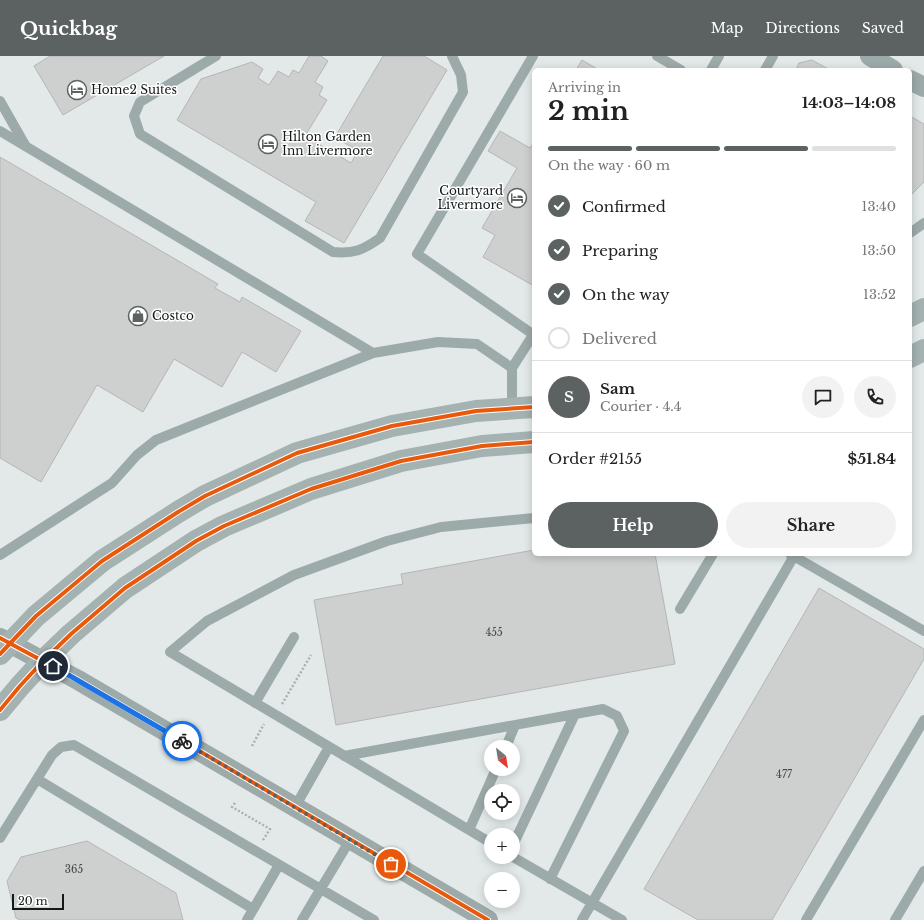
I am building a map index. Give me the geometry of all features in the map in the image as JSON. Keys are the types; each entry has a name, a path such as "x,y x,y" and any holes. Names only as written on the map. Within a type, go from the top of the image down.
{"main road":[{"path":"912,315 924,309"},
{"path":"912,356 924,350"},
{"path":"3,645 102,561 205,496 297,453 392,426 476,411 532,407"},
{"path":"0,710 43,661 71,634 125,588 196,542 224,526 311,489 401,461 482,446 532,442"}],"street":[{"path":"870,56 890,68"},
{"path":"912,81 924,87"},
{"path":"3,645 43,661 84,684 488,920"}],"lane":[{"path":"216,56 140,102 134,116 140,134 333,252 346,253 365,248 380,238 463,92 461,75 452,56"},
{"path":"532,334 417,254 533,56"},
{"path":"656,56 677,68"},
{"path":"712,68 719,56"},
{"path":"766,68 773,56"},
{"path":"0,102 26,146"},
{"path":"0,131 372,353"},
{"path":"912,232 924,223"},
{"path":"512,408 512,368 532,338"},
{"path":"0,555 112,483 137,456 156,440 372,353 438,342 477,344 512,368"},
{"path":"484,840 170,652 207,620 294,575 387,541 441,527 532,518"},
{"path":"680,609 712,556"},
{"path":"582,920 791,556"},
{"path":"794,556 924,631"},
{"path":"255,703 294,636"},
{"path":"344,756 603,709 617,716 624,731 550,879"},
{"path":"520,830 575,714"},
{"path":"806,920 924,720"},
{"path":"509,740 515,725"},
{"path":"0,838 52,755 61,747 74,745 320,889 362,917 374,920"},
{"path":"295,807 329,747"},
{"path":"469,830 493,776"},
{"path":"37,779 253,909"},
{"path":"302,920 350,840"},
{"path":"520,860 592,904 622,920"},
{"path":"247,920 279,865"},
{"path":"895,920 924,870"}],"path":[{"path":"235,803 232,807 270,829 261,844"}],"building":[{"name":"Home2 Suites","path":"50,56 164,56 63,115 34,66"},
{"name":"Hilton Garden Inn Livermore","path":"309,56 321,56 328,61 315,82 323,87 319,95 327,100 305,136 351,163 358,151 335,137 383,56 424,56 447,70 344,243 305,221 316,202 177,120 201,79 252,62 263,69 258,78 269,85 278,71 289,77 293,70 299,73"},
{"path":"582,60 596,68 577,68"},
{"path":"812,60 826,68 797,68 799,63"},
{"path":"912,117 924,124 924,182 912,194"},
{"name":"Courtyard Livermore","path":"500,131 530,148 532,145 532,285 483,257 495,235 482,228 517,168 488,151"},
{"name":"Costco","path":"0,157 218,284 215,288 240,302 242,297 301,331 276,372 242,352 222,387 174,359 143,412 97,385 41,482 0,458"},
{"path":"532,550 532,556 655,556 675,664 336,725 314,600 403,584 401,574"},
{"path":"819,588 924,649 924,659 772,920 698,920 644,889"},
{"path":"87,841 176,893 183,920 20,920 16,918 7,881 21,857"}],"cycle path":[{"path":"0,654 36,616 102,561 205,496 297,453 392,426 476,411 532,407"},
{"path":"0,710 43,661 71,634 125,588 196,541 224,526 311,489 401,461 482,446 532,442"},
{"path":"0,638 78,680 488,920"}],"way so far":[{"path":"182,741 391,864"}],"place":[{"name":"Home2 Suites","path":"77,90"},
{"name":"Hilton Garden Inn Livermore","path":"268,144"},
{"name":"Courtyard Livermore","path":"517,198"},
{"name":"Costco","path":"138,316"}],"route":[{"path":"53,666 182,741"}]}
